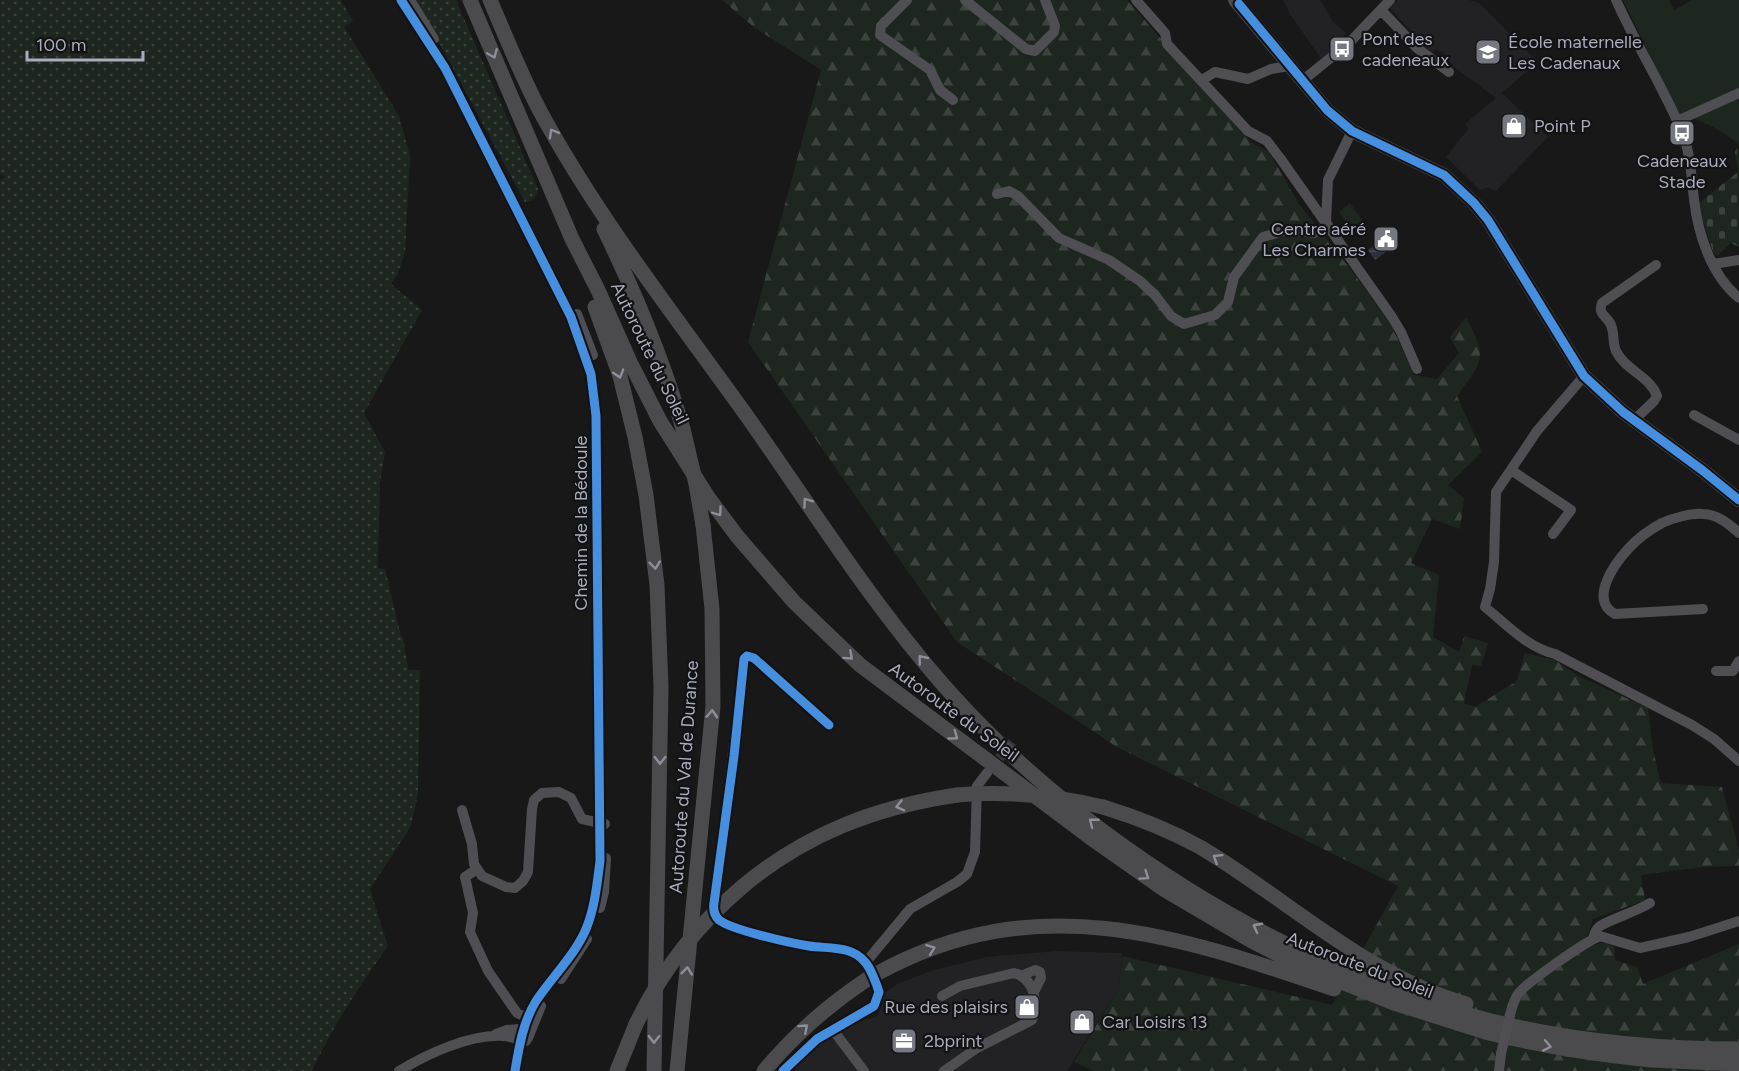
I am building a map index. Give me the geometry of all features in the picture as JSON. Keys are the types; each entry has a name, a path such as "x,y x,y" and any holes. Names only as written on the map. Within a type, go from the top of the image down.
{"highway":[{"name":"Autoroute du Soleil","path":"470,0 572,239 645,393 679,453 737,537 774,581 814,623 860,665 1091,838 1165,890 1269,950 1337,981 1490,1033 1588,1053 1651,1060 1739,1064"},
{"name":"Autoroute du Soleil","path":"490,0 539,108 582,183 636,263 887,616 955,698 1020,763 1120,844 1201,897 1317,958 1404,994 1466,1014 1521,1028 1651,1045 1739,1049"},
{"name":"Autoroute du Val de Durance","path":"582,183 646,319 671,388 696,484 712,609 713,706 676,1071"},
{"name":"Autoroute du Val de Durance","path":"572,239 611,348 628,408 646,495 656,565 661,687 654,1071"},
{"path":"617,1071 636,1024 657,983 684,946 715,910 742,887 792,851 834,829 880,811 957,795 1027,794 1068,799 1103,807 1153,824 1200,848 1367,960 1409,982 1460,1003 1555,1024 1642,1036 1739,1043"},
{"path":"764,1071 796,1035 871,974 920,953 978,935 1041,926 1096,927 1147,933 1201,947 1386,1007 1490,1033"}],"main road":[{"path":"1235,0 1327,110 1352,131 1444,175 1474,202 1504,245 1584,376 1634,420 1739,500"},
{"path":"1702,470 1739,493"}],"street":[{"name":"Chemin de la Bédoule","path":"401,0 445,68 571,317 591,374 598,449 603,823 606,872 604,891 597,916 585,944 528,1025 515,1071"},
{"name":"Chemin de la Bédoule","path":"410,0 450,64 572,302 594,358 600,385 604,450 603,823"},
{"path":"907,0 881,26 880,34 930,70 940,90 953,100"},
{"path":"965,0 1026,49 1035,51 1054,32 1055,26 1045,0"},
{"path":"1136,0 1165,33 1167,44 1248,131 1267,141 1397,325 1417,369"},
{"path":"1302,81 1342,49 1390,0"},
{"path":"1616,0 1677,121 1691,164 1698,219 1716,269 1729,288 1739,297"},
{"path":"1381,10 1417,48 1449,72"},
{"path":"1202,80 1215,72 1248,79 1270,69 1290,66"},
{"path":"1677,121 1739,93"},
{"path":"1327,224 1328,180 1352,131"},
{"path":"997,194 1009,191 1018,196 1059,238 1109,260 1123,269 1155,296 1171,316 1185,324 1215,315 1228,302 1234,277 1263,237 1287,230 1314,233 1327,224"},
{"path":"1716,269 1739,260"},
{"path":"1634,420 1654,402 1657,396 1655,390 1636,375 1616,351 1612,328 1601,314 1600,309 1602,303 1656,265"},
{"path":"1716,269 1739,266"},
{"path":"1584,376 1537,431 1494,496 1494,562 1485,607 1541,651 1555,654 1692,725 1714,739 1739,761"},
{"path":"1694,415 1739,440"},
{"path":"1511,470 1571,510 1552,534"},
{"path":"1703,609 1615,614 1605,605 1603,592 1612,570 1630,547 1664,522 1683,516 1703,514 1717,517 1739,533"},
{"path":"783,1071 817,1039 874,1006 878,996 871,974 845,950 794,943 734,927 719,920 713,908 734,756 744,659 747,656 754,658 829,725"},
{"path":"1716,671 1733,671 1739,662"},
{"path":"871,974 910,909 967,874 975,852 977,786 987,773"},
{"path":"462,810 472,844 474,864 482,876 506,887 515,888 524,881 528,872 532,809 534,800 542,793 559,792 571,798 582,819 603,823"},
{"path":"399,1071 420,1058 447,1048 528,1025 488,971 470,932 473,913 465,877 477,868"},
{"path":"1593,939 1600,926 1650,903"},
{"path":"1499,1071 1512,1007 1517,995 1593,939 1606,937 1640,948 1689,937 1739,921"},
{"path":"942,996 965,984 1011,974 1023,975 1035,970 1040,972 1041,978 1034,992 1032,1020 977,1048 944,1071"},
{"path":"1023,975 1034,992"},
{"path":"833,1030 864,1071"},
{"path":"484,1038 504,1036 524,1041"},
{"name":"Chemin de la Bédoule","path":"521,1071 524,1041"}],"shaded area":[{"path":"1283,0 1320,0 1333,22 1346,33 1322,60 1290,14"},
{"path":"1398,0 1469,0 1479,3 1538,62 1502,93 1548,137 1496,191 1488,187 1480,190 1446,157 1469,128 1465,124 1496,98 1454,67 1444,53 1436,49 1431,53 1390,8"},
{"path":"1387,237 1394,246 1375,260 1368,250"},
{"path":"1056,951 1122,953 1119,988 1067,1071 797,1071 794,1068 821,1040 863,1020 876,1017 882,1006 883,994 897,984 933,970 986,957"}],"green space":[{"path":"0,0 341,0 353,21 344,27 399,116 410,156 405,253 398,273 391,284 422,310 364,413 385,452 380,482 378,568 385,569 403,637 408,670 420,670 418,793 411,826 370,889 388,946 328,1038 312,1071 0,1071 0,181 5,177 0,174"},
{"path":"416,0 456,0 538,189 533,200 525,202"},
{"path":"722,0 1127,0 1252,143 1269,152 1299,204 1393,328 1414,375 1437,379 1459,353 1450,337 1466,317 1478,342 1480,358 1457,396 1482,452 1448,485 1464,498 1460,529 1432,519 1411,563 1439,575 1433,637 1459,652 1464,636 1488,643 1481,666 1472,665 1464,703 1475,707 1517,681 1525,653 1555,660 1580,677 1648,708 1653,750 1661,783 1722,787 1739,850 1739,866 1703,867 1641,875 1645,900 1593,919 1584,947 1607,942 1614,946 1615,960 1637,967 1643,984 1739,944 1739,1071 1094,1071 1074,1062 1119,988 1122,956 1332,1005 1398,886 1117,747 957,642 748,342 821,70 755,28"},
{"path":"1623,0 1669,0 1674,10 1692,0 1739,0 1739,145 1710,126 1678,114"},
{"path":"1737,148 1739,149 1739,247 1731,243 1717,256 1713,252 1701,214 1700,202 1738,172 1735,152"},
{"path":"1350,203 1366,226 1354,234 1339,212"}],"tunnel":[{"path":"990,770 1012,742"}],"cycle path":[{"path":"401,0 445,68 571,317 591,374 596,416 600,861 597,887 589,921 581,939 542,992 528,1017 515,1071"},
{"path":"1239,4 1327,110 1352,131 1444,175 1474,203 1488,220 1584,376 1623,412 1739,500"},
{"path":"783,1071 817,1039 874,1006 879,992 867,964 853,953 748,932 726,924 715,914 714,905 734,756 744,659 747,656 754,658 829,725"}],"place":[{"name":"Pont des cadeneaux","path":"1342,49"},
{"name":"École maternelle Les Cadenaux","path":"1488,52"},
{"name":"Point P","path":"1514,126"},
{"name":"Cadeneaux Stade","path":"1682,133"},
{"name":"Centre aéré Les Charmes","path":"1386,239"},
{"name":"Rue des plaisirs","path":"1027,1007"},
{"name":"Car Loisirs 13","path":"1082,1022"},
{"name":"2bprint","path":"904,1041"}]}
